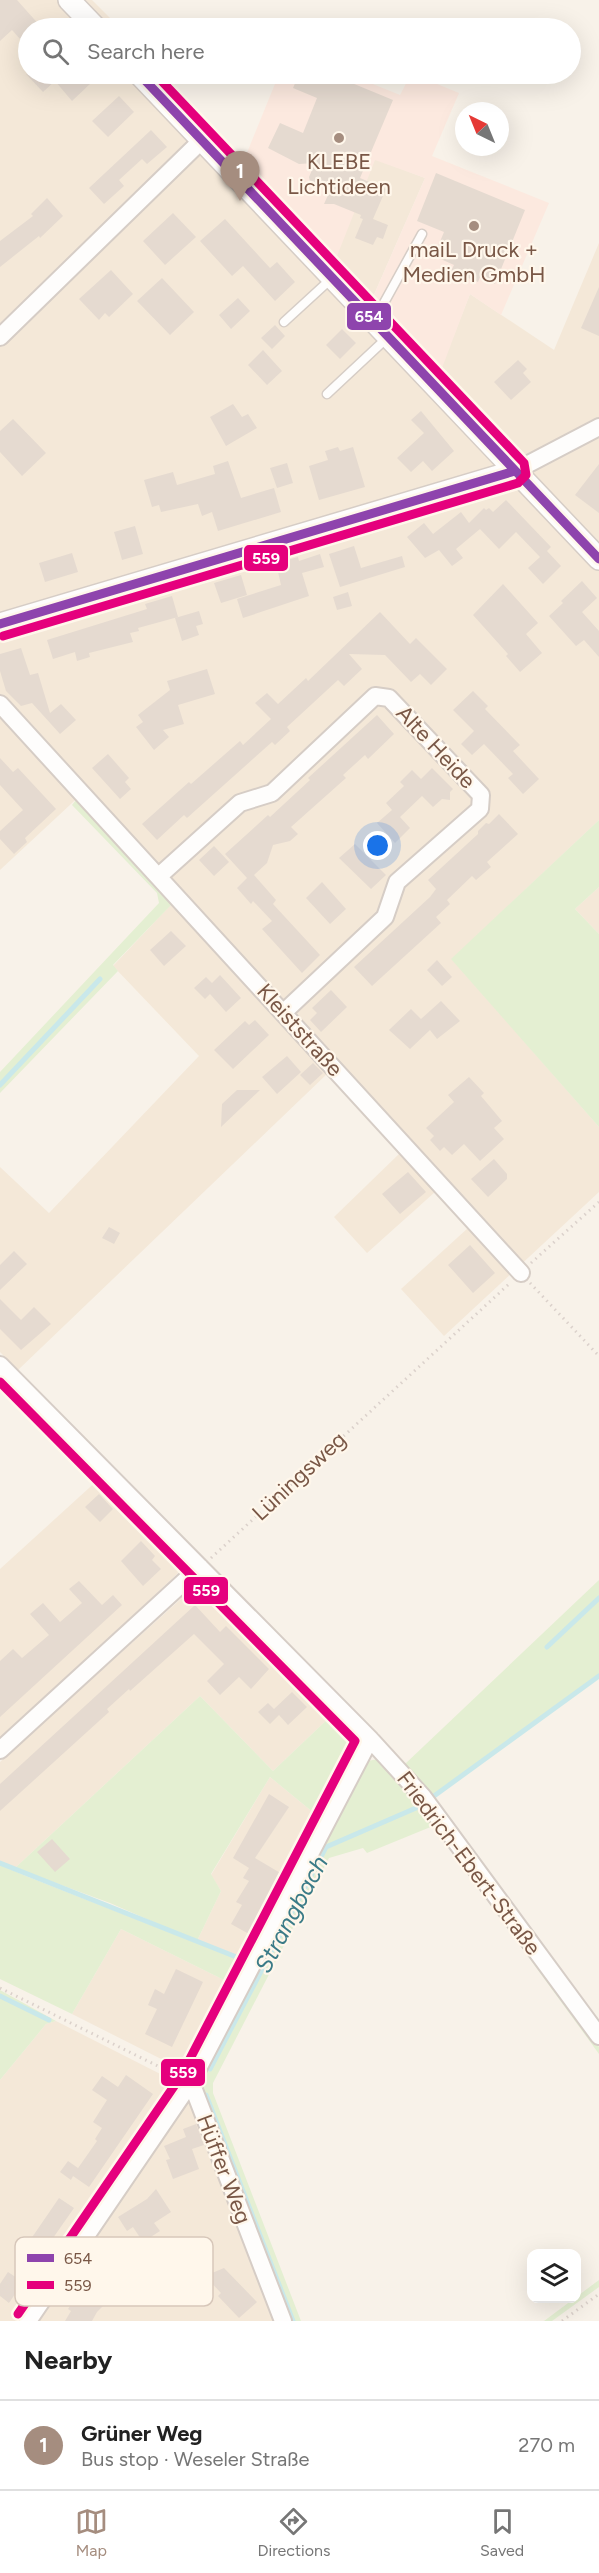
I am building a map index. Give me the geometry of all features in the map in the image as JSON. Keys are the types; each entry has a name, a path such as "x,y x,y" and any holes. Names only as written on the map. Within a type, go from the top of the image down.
{"street":[{"path":"69,0 86,18"},
{"path":"149,84 599,559"},
{"path":"2,330 202,140"},
{"path":"0,624 515,471 599,428"},
{"name":"Alte Heide","path":"159,876 240,803 272,793 375,696 389,698 481,795 480,808 398,882 386,917 284,1012"},
{"name":"Kleiststraße","path":"0,704 521,1273"},
{"name":"Friedrich-Ebert-Straße","path":"0,1365 370,1739 423,1797 599,2036"},
{"path":"0,1750 200,1567"},
{"path":"85,2237 191,2082 370,1739"},
{"name":"Hüffer Weg","path":"191,2082 283,2321"},
{"path":"28,2321 38,2306"}],"lane":[{"path":"374,321 422,234"},
{"path":"284,322 332,278"},
{"path":"327,394 388,337"}],"path":[{"name":"Lüningsweg","path":"200,1567 599,1202"},
{"path":"521,1273 599,1356"},
{"path":"0,1988 191,2082"},
{"path":"562,2321 599,2294"}],"shaded area":[{"path":"0,0 92,0 110,18 18,18 18,84 172,84 336,255 375,159 425,178 373,297 441,368 470,294 554,350 599,243 599,820 452,959 599,1127 599,1192 444,1336 401,1289 468,1228 435,1192 367,1253 334,1217 400,1153 328,1073 18,1370 0,1352 0,1167 49,1213 199,1056 113,966 183,892 86,790 0,870"},
{"path":"275,84 373,84 400,95 406,84 437,84 459,93 432,156 549,203 501,315 470,294 442,368 373,297 425,178 375,160 337,256 244,160"},
{"path":"599,887 599,934 575,909"},
{"path":"100,1478 177,1558 178,1573 0,1740 0,1569"},
{"path":"193,1588 206,1588 333,1714 273,1771 200,1696 15,1868 0,1861 0,1762"},
{"path":"270,1777 320,1818 245,1962 197,1941 221,1891 211,1875"},
{"path":"121,1929 232,1984 190,2066 181,2069 72,2014"},
{"path":"56,2021 184,2086 276,2321 0,2321 0,2080 46,2024"}],"green space":[{"path":"76,800 173,903 113,965 118,971 0,1093 0,1072 159,903 157,893 72,805"},
{"path":"599,820 599,887 575,909 599,934 599,1127 451,959"},
{"path":"599,1580 599,1674 432,1796 405,1764"},
{"path":"200,1696 273,1771 333,1714 350,1732 354,1749 320,1818 270,1777 211,1874 221,1891 197,1941 110,1903 15,1868"},
{"path":"378,1759 392,1769 599,2047 599,2054 433,1826 367,1853 363,1848 329,1858 213,2083 213,2093 301,2321 290,2321 203,2096 201,2079 363,1765 368,1761"},
{"path":"0,1865 245,1962 232,1984 121,1929 72,2014 0,1979"},
{"path":"0,1990 56,2021 46,2024 0,2080"},
{"path":"599,2280 599,2287 581,2300 581,2293"},
{"path":"568,2303 577,2303 552,2321 544,2321"}],"building":[{"path":"0,0 17,0 33,18 18,18 18,37 12,30 0,41"},
{"path":"35,84 52,84 43,92"},
{"path":"58,84 90,84 72,101"},
{"name":"KLEBE Lichtideen","path":"295,84 354,84 393,100 360,178 386,189 373,219 388,225 383,239 377,237 373,245 355,238 363,219 360,218 361,215 334,204 324,204 333,184 311,187 309,177 315,163 299,164 268,148 280,123 303,133 317,98 293,88"},
{"path":"119,96 134,112 108,137 92,121"},
{"path":"151,130 167,147 147,164 142,159 119,180 124,186 104,204 89,188"},
{"name":"maiL Druck + Medien GmbH","path":"436,173 525,210 495,284 480,277 478,282 451,271 454,265 434,256 444,232 417,221"},
{"path":"47,198 63,216 40,238 39,236 0,267 0,241 33,216 31,214"},
{"path":"173,213 196,237 165,265 143,241"},
{"path":"225,219 270,268 277,262 295,282 275,301 243,266 232,276 200,241"},
{"path":"111,270 133,294 109,317 105,313 99,320 79,299"},
{"path":"162,278 194,312 170,335 137,301"},
{"path":"599,287 599,336 581,328"},
{"path":"238,298 250,311 231,329 219,315"},
{"path":"275,325 285,336 272,349 261,338"},
{"path":"342,329 356,343 340,359 326,345"},
{"path":"263,350 282,371 267,385 248,365"},
{"path":"518,360 527,369 523,373 531,382 511,400 494,382"},
{"path":"233,404 242,417 248,414 257,428 226,446 210,417"},
{"path":"421,411 454,451 432,471 423,461 411,472 397,458 424,433 411,420"},
{"path":"13,419 46,453 22,476 0,452 0,431"},
{"path":"338,447 340,451 353,447 365,487 319,500 309,466 328,460 325,451"},
{"path":"228,461 241,498 274,488 281,512 218,531 212,512 202,516 198,504 161,512 159,505 152,507 144,480 173,472 177,485 215,474 213,466"},
{"path":"287,463 293,483 277,488 270,468"},
{"path":"599,464 599,513 575,495"},
{"path":"506,500 551,547 547,551 561,566 543,584 528,568 540,557 516,532 499,549 480,529 456,549 463,558 452,566 439,550 425,558 407,537 424,523 433,534 461,512 469,523 484,508 486,510 489,508 493,512"},
{"path":"135,526 143,554 122,560 114,532"},
{"path":"354,546 361,568 402,556 405,567 340,587 329,554"},
{"path":"72,553 78,572 45,582 39,563"},
{"path":"320,554 324,567 302,573 309,596 243,618 237,599 281,585 276,563 298,557 299,561"},
{"path":"241,575 247,595 221,603 214,583"},
{"path":"582,581 597,598 582,612 599,631 599,657 584,640 576,646 549,616"},
{"path":"503,584 538,623 526,634 542,653 520,672 506,656 508,654 473,615"},
{"path":"348,592 352,606 337,610 333,597"},
{"path":"172,596 178,617 138,628 139,631 130,633 133,642 89,653 90,657 77,661 75,652 53,659 47,640 147,609 145,604"},
{"path":"199,611 203,624 196,626 199,635 182,641 175,618"},
{"path":"380,612 410,644 416,638 447,669 431,685 420,674 411,682 385,655 349,654 362,669 344,686 338,680 287,727 290,731 275,745 272,742 187,818 184,815 157,840 142,824 189,782 191,784 240,741 243,745 271,719 255,703 267,693 278,704 306,678 308,681"},
{"path":"21,648 30,675 38,673 50,713 61,704 76,720 60,734 32,703 21,706 6,691 0,671 0,654"},
{"path":"207,669 215,694 178,705 184,724 163,730 169,737 154,750 136,727 143,722 138,715 170,690 167,681"},
{"path":"473,691 488,706 485,709 520,745 513,751 539,779 523,794 508,778 513,774 484,744 472,755 461,744 474,731 453,710"},
{"path":"377,715 394,734 368,759 365,755 343,775 346,778 291,827 298,834 290,841 273,845 267,863 254,875 276,900 273,904 320,955 302,973 262,929 272,921 253,901 251,904 237,888 247,878 225,854 268,815 270,817 310,780 308,778"},
{"path":"108,754 129,778 125,782 131,789 120,799 92,768"},
{"path":"0,758 13,772 18,768 56,809 25,838 27,842 14,854 0,839 0,831 23,810 0,785"},
{"path":"432,768 453,789 450,792 450,800 442,799 433,807 422,796 400,817 410,828 395,843 377,823 392,810 386,803 404,786 400,782 412,770 421,779"},
{"path":"499,814 518,834 487,862 491,867 476,880 472,876 447,900 450,904 436,917 441,923 372,986 354,967 430,897 436,889 428,880 478,834 486,823 489,824"},
{"path":"355,844 386,875 371,889 339,858"},
{"path":"214,846 229,862 214,876 199,860"},
{"path":"322,882 346,909 330,924 306,898"},
{"path":"171,931 186,946 164,966 150,950"},
{"path":"437,960 452,977 442,986 427,970"},
{"path":"220,975 241,998 226,1012 210,994 205,999 194,988 206,977 212,983"},
{"path":"331,990 347,1007 321,1032 310,1020 317,1013 312,1008"},
{"path":"441,1001 460,1021 437,1039 430,1030 410,1049 389,1030 411,1009 421,1019"},
{"path":"255,1020 269,1035 233,1069 214,1050 245,1021 249,1025"},
{"path":"287,1056 301,1072 277,1094 262,1077"},
{"path":"313,1063 323,1073 310,1085 300,1075"},
{"path":"469,1077 484,1093 481,1096 502,1121 494,1128 504,1139 480,1161 464,1144 452,1155 444,1147 440,1151 430,1140 434,1136 426,1128 454,1102 448,1095"},
{"path":"237,1090 260,1090 221,1127 222,1104"},
{"path":"494,1159 507,1174 507,1179 488,1197 471,1179"},
{"path":"408,1172 426,1192 400,1214 382,1194"},
{"path":"109,1227 120,1233 114,1244 102,1238"},
{"path":"470,1245 495,1273 473,1293 448,1265"},
{"path":"14,1251 27,1264 0,1290 0,1265"},
{"path":"0,1299 21,1320 34,1307 51,1324 21,1350 0,1329"},
{"path":"99,1494 113,1509 100,1522 85,1507"},
{"path":"141,1541 155,1556 152,1560 161,1569 143,1586 121,1561"},
{"path":"79,1581 102,1605 113,1595 122,1605 0,1717 0,1661 13,1649 22,1658 49,1635 30,1614 43,1603 60,1622 82,1603 69,1589"},
{"path":"195,1605 220,1632 226,1626 269,1669 251,1689 239,1677 220,1695 207,1681 224,1664 194,1634 107,1709 109,1712 0,1811 0,1784"},
{"path":"292,1692 307,1707 288,1725 279,1715 270,1724 258,1712 268,1703 274,1709"},
{"path":"269,1794 289,1807 255,1858 282,1874 249,1934 231,1924 242,1905 236,1902 249,1881 243,1878 249,1868 233,1858"},
{"path":"52,1839 70,1859 55,1872 37,1852"},
{"path":"176,1969 203,1982 172,2047 145,2034 157,2009 148,2005 155,1989 164,1994"},
{"path":"126,2075 153,2094 89,2187 73,2176 71,2180 60,2172 68,2161 78,2168 76,2171 97,2141 95,2139 102,2128 93,2122 107,2100 92,2090 102,2076 118,2087"},
{"path":"196,2124 204,2145 192,2149 199,2169 173,2179 166,2160 170,2159 164,2146 186,2137 183,2129"},
{"path":"156,2189 171,2212 154,2223 160,2231 151,2237 140,2237 133,2227 127,2231 118,2217 147,2199"},
{"path":"59,2198 74,2208 54,2237 32,2237"},
{"path":"224,2268 257,2302 239,2318 218,2296 221,2293 213,2284 213,2273"},
{"path":"8,2272 15,2277 15,2294 9,2303 0,2296 0,2284"},
{"path":"70,2306 103,2306 92,2321 65,2321 71,2311 68,2309"}],"waterway":[{"path":"0,1085 100,979"},
{"path":"547,1647 599,1598"},
{"name":"Strangbach","path":"434,1796 599,1676"},
{"name":"Strangbach","path":"210,2069 326,1847 416,1808"},
{"name":"Strangbach","path":"0,1863 244,1960"},
{"path":"0,1996 49,2020"},
{"name":"Strangbach","path":"206,2095 293,2321"}],"transit line":[{"name":"654","path":"148,84 599,559"},
{"name":"559","path":"3,636 518,483 526,475 524,463 164,84"},
{"name":"654","path":"0,624 515,471"},
{"name":"559","path":"0,1382 355,1741 181,2076 71,2237"},
{"name":"559","path":"18,2314 23,2306"}],"place":[{"name":"KLEBE Lichtideen","path":"339,138"},
{"name":"Grüner Weg","path":"240,201"},
{"name":"maiL Druck + Medien GmbH","path":"474,226"}]}
